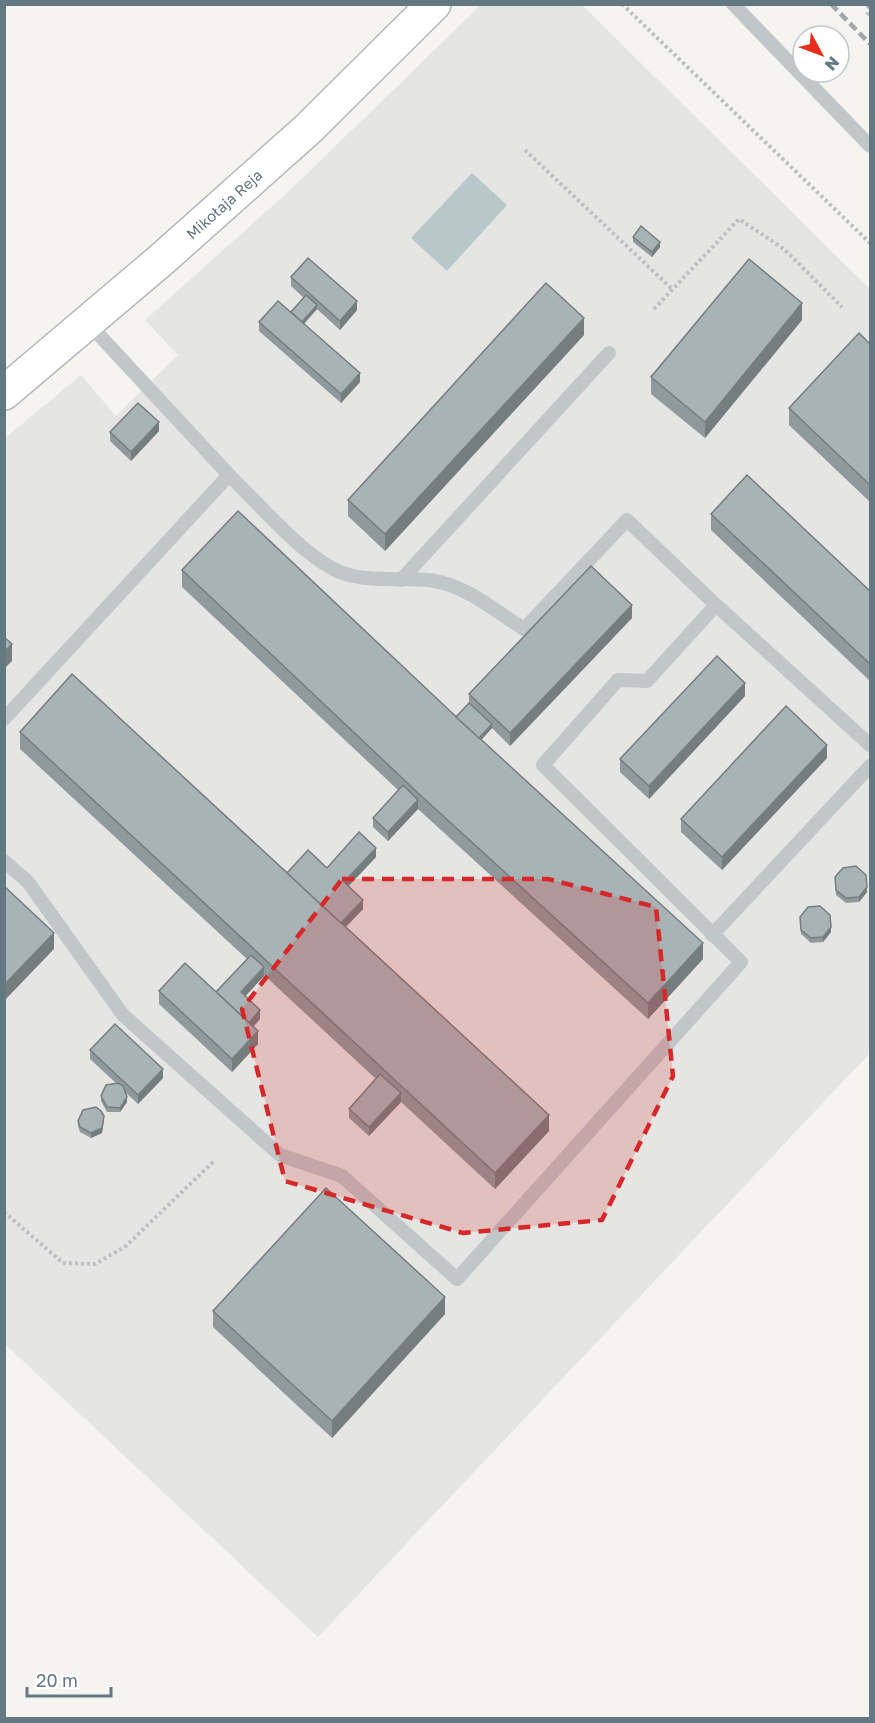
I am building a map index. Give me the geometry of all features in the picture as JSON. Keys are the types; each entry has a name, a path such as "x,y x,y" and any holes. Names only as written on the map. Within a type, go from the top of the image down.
{"street":[{"name":"Mikołaja Reja","path":"4,393 88,323 308,129 434,4"}],"lane":[{"path":"733,4 870,146"},
{"path":"88,323 229,475 310,553 340,572 377,580 436,581 467,593 524,629 627,520 716,605 870,745"},
{"path":"400,580 609,354"},
{"path":"4,719 229,475"},
{"path":"4,861 28,882 123,1015 280,1155 342,1176 457,1279 741,962 543,765 618,680 647,681 716,605"},
{"path":"712,935 870,766"}],"path":[{"path":"622,4 870,243"},
{"path":"867,15 870,10"},
{"path":"525,150 672,289"},
{"path":"654,309 740,219 784,249 842,307"},
{"path":"4,1212 63,1263 95,1264 126,1246 215,1161"}],"highlighted area":[{"path":"342,879 548,879 656,907 673,1076 602,1220 463,1233 285,1181 242,1009"}],"shaded area":[{"path":"481,5 582,5 870,289 870,1053 318,1637 5,1344 4,439 81,375 116,416 178,355 145,320 288,192"},
{"path":"472,173 507,205 447,271 411,238"}],"building":[{"path":"641,226 660,242 652,252 633,237"},
{"path":"308,258 357,301 340,321 291,277"},
{"path":"749,259 802,303 705,422 651,377"},
{"path":"546,283 584,318 385,534 348,500"},
{"path":"306,295 317,305 302,322 291,312"},
{"path":"278,301 360,373 341,394 259,322"},
{"path":"859,333 870,344 870,485 789,408"},
{"path":"138,403 159,422 131,452 110,432"},
{"path":"747,475 870,591 870,664 711,514"},
{"path":"238,511 450,711 703,943 648,1003 418,793 182,570"},
{"path":"591,566 632,605 510,733 469,694"},
{"path":"4,637 12,644 4,652"},
{"path":"717,656 745,683 649,786 620,759"},
{"path":"72,674 549,1115 495,1173 20,732"},
{"path":"469,703 492,724 479,738 456,717"},
{"path":"786,706 827,745 722,857 681,819"},
{"path":"403,785 418,800 388,832 373,818"},
{"path":"359,832 376,848 344,882 363,900 341,923 287,873 308,850 327,868"},
{"path":"856,866 866,875 867,887 859,897 846,898 836,890 835,877 843,868"},
{"path":"4,886 54,933 4,985"},
{"path":"820,906 830,915 831,927 823,937 811,938 801,930 800,917 808,907"},
{"path":"251,955 264,967 241,992 260,1010 249,1023 216,992"},
{"path":"185,963 258,1031 232,1059 159,991"},
{"path":"115,1024 163,1069 138,1095 90,1050"},
{"path":"380,1074 401,1093 369,1127 349,1109"},
{"path":"118,1083 123,1086 127,1097 120,1108 107,1107 101,1096 106,1085"},
{"path":"96,1107 104,1116 102,1128 91,1133 80,1127 78,1121 83,1110"},
{"path":"326,1188 445,1297 332,1421 213,1311"}],"railway":[{"path":"831,4 870,44"},
{"path":"867,4 870,8"}]}
